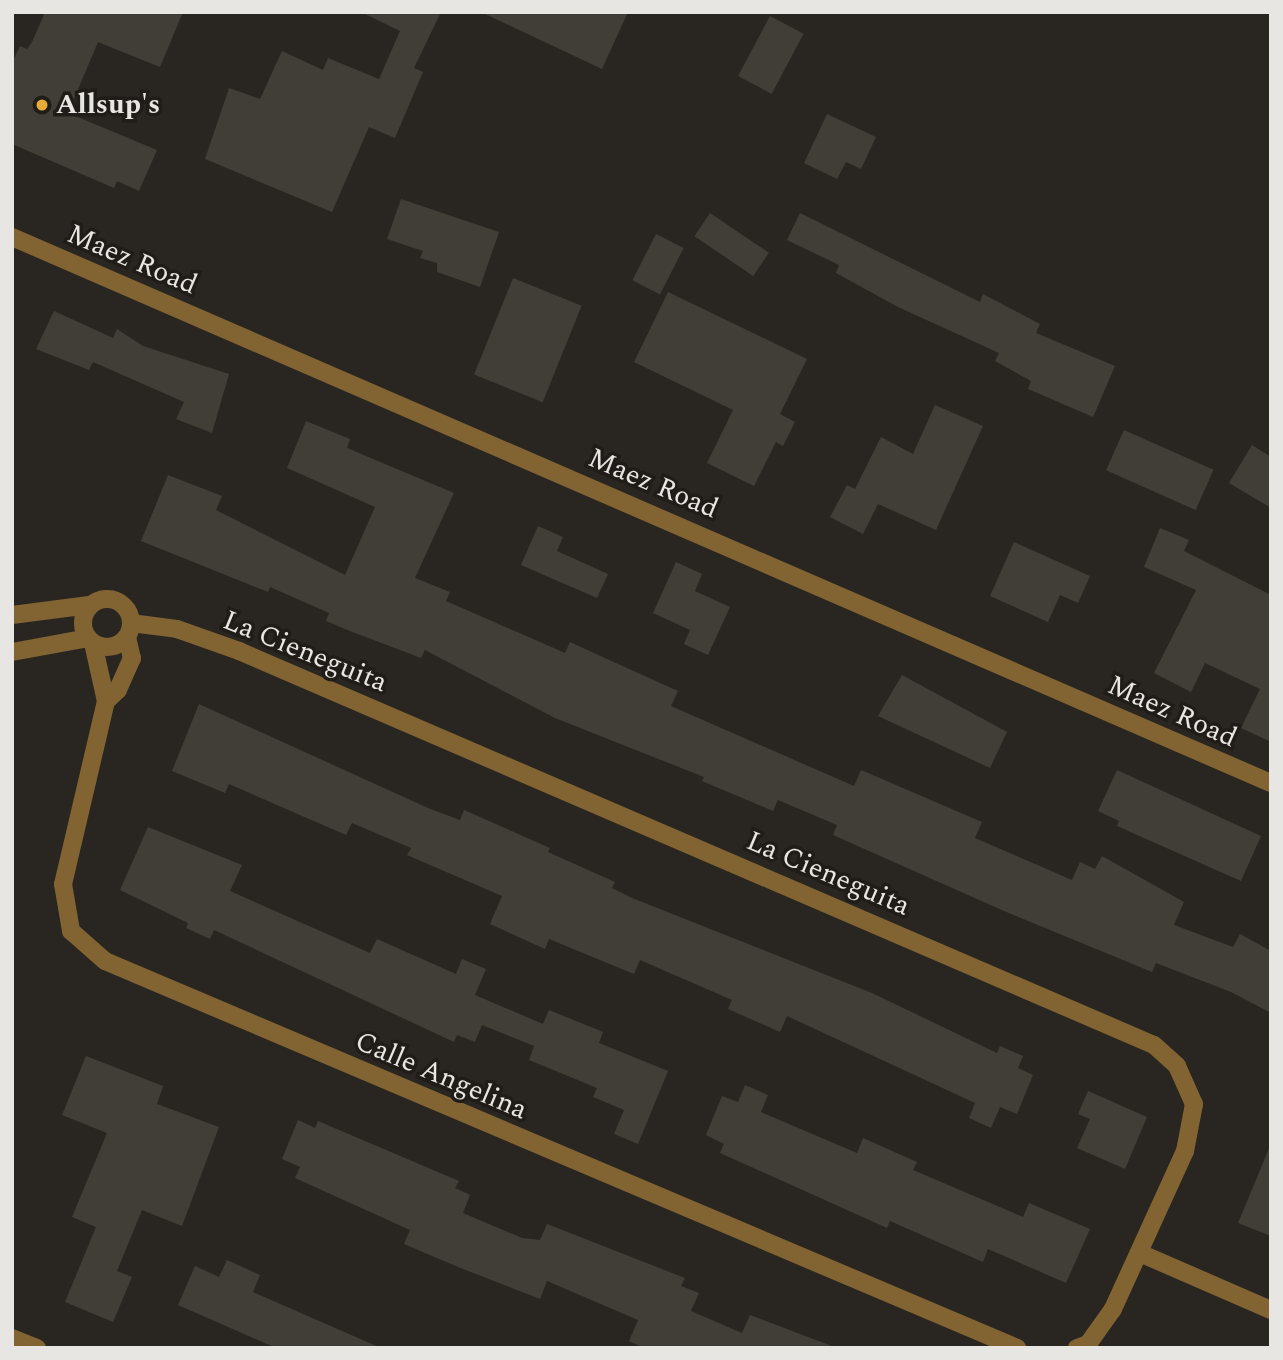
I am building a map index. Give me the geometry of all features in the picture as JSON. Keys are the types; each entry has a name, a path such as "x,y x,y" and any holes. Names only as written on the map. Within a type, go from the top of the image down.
{"street":[{"name":"Maez Road","path":"12,237 1271,783"},
{"path":"12,615 89,605 103,598 119,601 129,630 108,647 90,640 12,652"},
{"path":"89,605 83,618 90,640"},
{"name":"La Cieneguita","path":"129,630 177,629 239,651 1154,1045 1177,1066 1194,1104 1185,1151 1142,1254"},
{"name":"Calle Angelina","path":"106,701 118,690 132,658 129,630"},
{"name":"Calle Angelina","path":"90,640 106,701 63,884 71,931 105,961 1017,1348"},
{"path":"1077,1348 1088,1344 1113,1309 1142,1254 1271,1310"},
{"path":"12,1338 37,1348"}],"building":[{"path":"45,12 183,12 160,67 98,42 68,113 157,150 139,191 117,181 114,188 12,144 12,63 20,46 27,49 32,42"},
{"path":"361,12 441,12 414,68 423,72 395,138 369,127 332,212 205,159 229,88 260,99 282,51 323,70 328,58 379,79 400,31"},
{"path":"481,12 628,12 602,69"},
{"path":"770,16 804,34 772,94 738,76"},
{"path":"827,114 876,137 861,169 846,162 837,179 804,163"},
{"path":"401,199 499,232 480,287 437,272 437,263 420,258 423,251 387,239"},
{"path":"710,213 769,253 753,276 694,236"},
{"path":"800,213 980,302 983,294 1040,324 1036,333 1115,366 1093,417 1028,389 1031,381 995,361 999,353 898,307 836,273 839,265 787,240"},
{"path":"656,234 684,248 660,294 632,280"},
{"path":"513,278 582,306 543,402 474,374"},
{"path":"668,292 807,359 780,414 795,422 783,446 776,442 754,486 707,463 733,410 634,362"},
{"path":"54,311 113,338 117,329 143,346 229,374 212,433 176,419 184,402 93,362 89,370 36,349"},
{"path":"935,405 983,426 936,530 878,504 863,534 830,517 847,485 855,489 881,437 913,454"},
{"path":"306,421 350,439 347,448 454,493 415,578 450,592 446,601 565,653 570,642 678,691 671,706 854,786 861,770 982,822 975,838 1072,880 1080,862 1095,869 1102,856 1184,902 1174,925 1233,947 1240,934 1271,951 1271,1013 1231,992 1156,963 1152,972 1004,911 833,835 837,825 778,800 773,811 702,781 704,777 555,718 425,650 421,658 350,631 326,621 329,613 270,587 268,592 141,541 168,475 222,496 216,510 345,575 375,507 287,468"},
{"path":"1124,430 1214,470 1196,510 1106,470"},
{"path":"1252,445 1271,457 1271,508 1229,483"},
{"path":"538,526 563,537 557,551 608,574 597,598 521,565"},
{"path":"1160,528 1189,540 1184,551 1271,595 1271,742 1241,728 1260,689 1205,663 1191,692 1154,673 1196,590 1144,567"},
{"path":"1014,542 1090,576 1078,603 1060,595 1048,622 990,596"},
{"path":"676,562 702,574 695,591 730,607 708,655 684,644 690,630 653,613"},
{"path":"902,675 1007,732 990,768 878,716"},
{"path":"199,704 428,808 460,820 464,810 550,848 548,852 615,882 612,888 632,898 872,993 997,1053 1000,1046 1023,1056 1018,1068 1033,1075 1017,1114 1000,1107 991,1128 969,1118 975,1103 787,1016 780,1032 728,1009 732,1000 640,960 634,974 549,939 545,949 490,924 502,896 407,855 411,848 352,823 346,835 229,784 225,793 172,771"},
{"path":"1117,770 1261,836 1241,881 1117,826 1119,821 1098,811"},
{"path":"148,827 242,865 230,891 370,953 377,939 456,974 462,959 486,969 475,995 543,1024 549,1010 603,1032 599,1043 668,1071 638,1144 614,1134 624,1110 593,1097 597,1088 529,1060 534,1046 482,1025 475,1042 457,1035 454,1042 214,930 210,939 186,928 188,923 120,890"},
{"path":"86,1056 163,1086 157,1104 219,1127 182,1226 142,1210 117,1271 132,1277 113,1322 65,1302 96,1227 72,1217 107,1133 62,1115"},
{"path":"745,1085 768,1095 761,1112 857,1153 863,1138 917,1162 913,1170 1023,1217 1029,1203 1090,1229 1066,1283 988,1249 983,1262 890,1221 887,1228 720,1153 724,1144 706,1135 722,1096 738,1102"},
{"path":"1088,1091 1147,1117 1125,1169 1077,1148 1090,1119 1078,1114"},
{"path":"298,1120 315,1128 318,1121 459,1181 455,1188 470,1195 463,1213 522,1238 540,1240 547,1224 685,1278 681,1286 699,1293 691,1311 742,1333 750,1315 837,1348 644,1348 629,1341 638,1320 547,1281 540,1299 458,1267 404,1244 410,1230 295,1178 300,1167 282,1159"},
{"path":"1271,1146 1271,1236 1238,1223"},
{"path":"227,1260 260,1275 253,1292 381,1348 276,1348 178,1305 195,1266 219,1277"}],"place":[{"name":"Allsup's","path":"42,105"}]}
